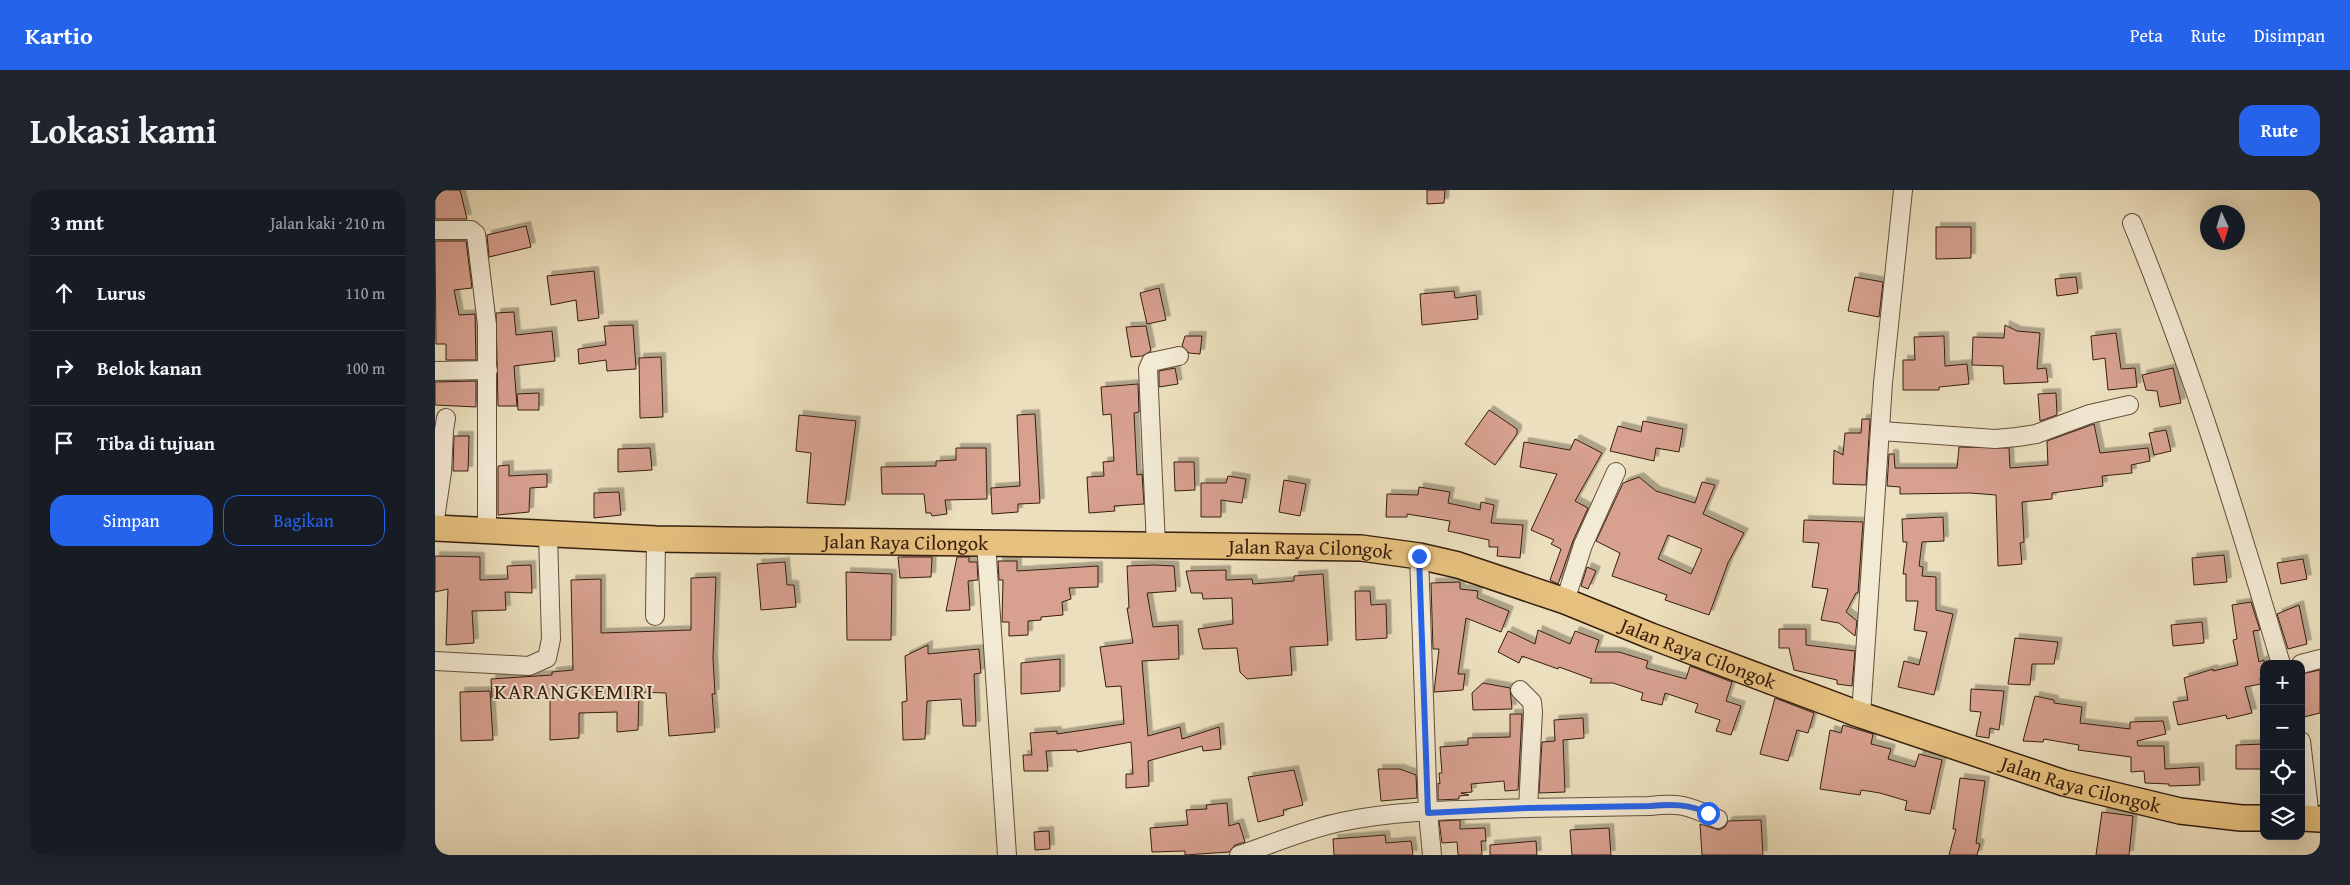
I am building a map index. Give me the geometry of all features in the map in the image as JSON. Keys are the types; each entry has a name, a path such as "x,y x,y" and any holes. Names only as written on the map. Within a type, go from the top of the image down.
{"highway":[{"name":"Jalan Raya Cilongok","path":"435,528 655,539 1361,548 1419,556 1458,566 1565,601 1651,636 1861,715 2037,774 2180,812 2260,818"}],"street":[{"path":"1861,715 1883,383 1903,190"},
{"path":"2132,223 2163,298 2195,387 2280,660"},
{"path":"435,230 471,230 476,234 486,302 487,532"},
{"path":"1156,546 1148,369 1151,362 1179,356"},
{"path":"435,371 487,370"},
{"path":"1881,431 1995,439 2017,438 2041,432 2090,414 2129,405"},
{"path":"435,520 442,472 446,418"},
{"path":"1565,601 1583,545 1616,472"},
{"path":"435,661 529,666 547,658 551,639 548,535"},
{"path":"655,539 655,616"},
{"path":"986,542 1007,855"},
{"path":"1419,556 1428,813 1432,855"},
{"path":"2305,663 2320,659"},
{"path":"1520,690 1532,702 1533,712 1528,808"},
{"path":"2302,750 2310,819"},
{"path":"1239,855 1302,832 1341,822 1383,815 1670,804 1702,810 1718,818"}],"building":[{"path":"435,190 460,190 467,219 435,219"},
{"path":"1427,190 1445,190 1444,203 1427,204"},
{"path":"526,226 531,247 489,257 487,235"},
{"path":"1936,227 1971,227 1971,258 1936,259"},
{"path":"435,241 466,241 472,288 454,290 459,315 475,314 476,360 446,360 446,344 436,344"},
{"path":"594,271 599,318 578,321 576,300 551,305 547,276"},
{"path":"1855,277 1883,282 1879,317 1848,311"},
{"path":"2076,277 2078,293 2057,296 2055,279"},
{"path":"1159,288 1166,320 1147,324 1140,293"},
{"path":"1454,291 1455,298 1476,295 1478,319 1422,325 1420,294"},
{"path":"514,312 516,335 552,331 555,361 514,366 517,406 498,406 496,313"},
{"path":"633,325 636,369 607,371 606,360 579,364 578,349 606,345 604,326"},
{"path":"2005,325 2017,331 2040,333 2037,369 2046,368 2048,382 2004,384 2003,366 1972,365 1973,337 2004,338"},
{"path":"1146,326 1151,351 1142,356 1131,357 1126,327"},
{"path":"2116,333 2121,369 2135,368 2137,387 2108,390 2105,358 2093,360 2091,336"},
{"path":"1185,336 1202,336 1200,354 1189,353 1182,346"},
{"path":"1944,336 1945,366 1967,364 1969,384 1939,387 1939,390 1903,390 1903,360 1915,360 1914,337"},
{"path":"661,357 663,417 640,418 639,358"},
{"path":"1175,368 1178,384 1159,387 1159,371"},
{"path":"2173,368 2181,403 2160,407 2157,391 2146,390 2142,375"},
{"path":"476,381 476,407 435,405 435,382"},
{"path":"1138,384 1139,412 1134,413 1137,475 1142,474 1144,504 1114,506 1115,511 1089,513 1087,477 1104,476 1103,462 1114,461 1111,414 1103,415 1101,387"},
{"path":"539,393 539,410 518,410 517,394"},
{"path":"2056,393 2057,415 2040,421 2038,394"},
{"path":"1489,410 1517,429 1517,434 1495,465 1465,444"},
{"path":"1035,414 1040,503 1018,504 1018,512 992,514 991,488 1020,486 1017,415"},
{"path":"799,415 856,421 845,505 807,503 811,453 796,451"},
{"path":"1862,419 1870,419 1866,485 1833,484 1834,450 1843,455 1845,433 1861,433"},
{"path":"1643,421 1683,429 1679,452 1656,448 1654,461 1610,451 1618,426 1641,432"},
{"path":"2094,424 2100,453 2148,448 2150,461 2131,465 2132,473 2102,476 2103,486 2052,493 2052,499 2022,502 2024,542 2020,543 2022,564 1998,566 1996,495 1970,493 1900,494 1900,487 1887,486 1889,454 1894,454 1895,468 1957,468 1959,447 2009,448 2010,468 2048,465 2047,441"},
{"path":"2166,430 2171,451 2154,455 2149,433"},
{"path":"454,436 469,436 468,471 453,471"},
{"path":"1575,439 1602,453 1575,501 1588,508 1573,541 1558,584 1550,580 1561,549 1551,544 1554,540 1531,530 1557,474 1520,467 1524,442 1570,450"},
{"path":"650,448 652,470 618,472 618,449"},
{"path":"956,448 986,448 987,499 945,500 947,514 932,516 931,513 926,513 924,494 882,494 881,467 936,466 936,461 956,460"},
{"path":"1174,462 1194,462 1195,490 1175,491"},
{"path":"509,465 509,476 547,474 547,487 530,488 529,512 498,515 498,466"},
{"path":"1228,476 1246,479 1242,503 1221,500 1221,517 1201,517 1201,483 1226,483"},
{"path":"1639,477 1656,491 1695,503 1702,482 1715,485 1703,514 1744,533 1728,563 1709,615 1665,600 1667,595 1612,576 1620,553 1596,541 1623,483","holes":["1668,535 1702,549 1691,574 1658,559"]},
{"path":"1284,480 1306,484 1300,516 1279,512"},
{"path":"1419,487 1450,492 1448,503 1480,510 1481,502 1494,505 1491,523 1523,525 1520,558 1497,556 1498,547 1489,547 1489,540 1448,531 1450,521 1407,514 1407,517 1386,517 1387,494 1418,495"},
{"path":"619,492 621,515 594,518 594,493"},
{"path":"1943,517 1944,541 1922,542 1919,566 1923,567 1922,576 1936,577 1936,610 1953,614 1934,695 1898,687 1904,661 1919,665 1927,632 1914,630 1918,601 1906,601 1906,574 1903,574 1907,542 1903,542 1902,519"},
{"path":"1804,520 1863,522 1858,593 1856,593 1846,612 1857,621 1855,636 1839,623 1821,620 1828,589 1812,587 1819,543 1803,542"},
{"path":"2224,555 2227,582 2194,585 2192,558"},
{"path":"435,556 480,557 480,580 508,579 507,566 531,565 532,593 505,592 506,610 472,611 474,643 446,645 448,589 435,592"},
{"path":"898,557 932,557 931,577 900,578"},
{"path":"957,557 969,557 969,562 977,562 978,580 968,581 970,610 946,611"},
{"path":"2303,559 2307,579 2281,584 2277,563"},
{"path":"998,561 1017,561 1017,571 1098,566 1098,587 1069,588 1071,599 1062,602 1063,615 1041,617 1041,620 1028,621 1028,635 1009,636 1009,622 1002,622 1003,580 999,580"},
{"path":"785,562 787,585 794,585 796,607 761,610 757,564"},
{"path":"1127,566 1174,566 1176,591 1147,593 1153,627 1178,625 1179,659 1142,661 1148,736 1180,727 1182,739 1219,727 1221,749 1203,751 1202,746 1148,761 1149,786 1126,788 1126,774 1133,774 1131,742 1077,752 1077,750 1046,751 1048,771 1024,771 1023,755 1032,755 1030,733 1057,731 1057,734 1124,724 1121,686 1106,687 1100,647 1133,643 1127,608 1129,608"},
{"path":"1587,567 1596,571 1588,589 1581,586"},
{"path":"1226,570 1226,580 1252,579 1253,584 1294,581 1294,576 1323,574 1328,645 1290,647 1292,675 1247,679 1240,672 1237,648 1203,649 1198,629 1233,624 1232,598 1203,599 1202,593 1191,593 1186,571"},
{"path":"846,572 892,574 891,640 847,640"},
{"path":"716,577 713,658 715,694 712,694 715,732 669,736 666,693 639,692 638,730 617,732 617,712 579,713 579,738 550,740 550,698 519,699 519,696 492,698 491,679 552,675 552,672 573,670 571,580 601,579 601,633 691,630 691,578"},
{"path":"1460,582 1460,589 1478,591 1477,598 1509,611 1501,632 1466,618 1458,674 1465,674 1463,690 1434,692 1439,649 1433,649 1431,583"},
{"path":"1355,591 1370,591 1371,605 1386,604 1387,638 1356,640"},
{"path":"2251,602 2260,630 2253,631 2260,662 2260,684 2245,687 2252,713 2227,719 2226,715 2178,725 2173,702 2188,700 2184,678 2213,669 2213,671 2238,665 2233,640 2237,639 2232,605"},
{"path":"2299,605 2307,644 2288,649 2277,614"},
{"path":"2202,622 2204,643 2173,646 2171,625"},
{"path":"1779,629 1806,629 1806,645 1855,651 1852,686 1837,684 1837,680 1794,670 1789,648 1779,648"},
{"path":"1538,630 1570,644 1575,631 1599,640 1595,652 1619,652 1648,661 1646,668 1686,679 1690,666 1732,682 1726,701 1741,706 1731,735 1716,731 1720,720 1695,712 1698,704 1665,693 1662,705 1641,700 1643,693 1613,683 1590,683 1592,679 1522,656 1519,663 1498,652 1508,631 1535,644"},
{"path":"2015,638 2058,642 2054,664 2032,664 2030,685 2008,684"},
{"path":"928,645 928,654 979,649 981,673 974,674 976,726 963,726 961,699 927,701 925,739 903,740 902,702 907,701 905,656"},
{"path":"1060,659 1060,691 1021,694 1021,663"},
{"path":"2320,670 2320,713 2305,717 2305,705 2305,673"},
{"path":"1483,683 1510,688 1512,709 1473,710 1472,693"},
{"path":"1971,689 2004,691 1999,730 1990,728 1989,738 1976,736 1981,712 1970,711"},
{"path":"490,691 493,740 461,741 460,692"},
{"path":"2035,696 2054,700 2054,703 2082,707 2080,723 2130,729 2130,722 2163,721 2166,734 2137,741 2138,746 2164,746 2165,769 2199,767 2200,785 2169,786 2169,784 2145,783 2144,771 2131,772 2131,757 2078,750 2079,745 2044,739 2043,742 2023,741"},
{"path":"1775,698 1814,713 1808,733 1797,730 1788,761 1760,754"},
{"path":"1510,714 1522,714 1518,790 1505,791 1504,781 1471,784 1472,792 1461,793 1469,795 1459,796 1459,799 1438,800 1439,773 1442,773 1440,747 1468,745 1468,738 1510,737"},
{"path":"1583,718 1584,738 1563,740 1565,792 1539,793 1542,742 1555,741 1554,720"},
{"path":"1843,725 1873,734 1871,744 1891,749 1888,759 1915,767 1919,754 1942,760 1930,814 1905,810 1907,801 1880,793 1861,790 1860,795 1820,789 1830,730 1841,733"},
{"path":"2260,744 2260,769 2236,769 2236,745"},
{"path":"1378,769 1400,769 1416,775 1417,798 1381,801"},
{"path":"1294,770 1303,805 1283,810 1284,815 1258,822 1248,777"},
{"path":"1960,778 1985,781 1976,843 1980,844 1977,855 1949,855 1956,829 1953,829"},
{"path":"1227,803 1229,826 1239,823 1245,842 1235,845 1229,852 1185,855 1185,851 1152,852 1150,828 1188,825 1186,810 1207,809 1206,805"},
{"path":"2102,812 2133,816 2129,855 2096,855"},
{"path":"1460,820 1460,829 1485,828 1486,841 1481,841 1482,855 1458,855 1457,842 1442,843 1439,821"},
{"path":"1761,820 1763,855 1702,855 1700,824 1719,830 1725,827 1728,821"},
{"path":"1609,828 1611,855 1572,855 1570,830"},
{"path":"1049,831 1050,849 1035,850 1034,832"},
{"path":"1385,835 1386,843 1411,841 1413,855 1334,855 1333,839"},
{"path":"1536,841 1537,855 1490,855 1490,845"}],"district":[{"name":"KARANGKEMIRI","path":"574,691"}],"route":[{"path":"1419,556 1428,813 1680,804 1708,813"}]}
